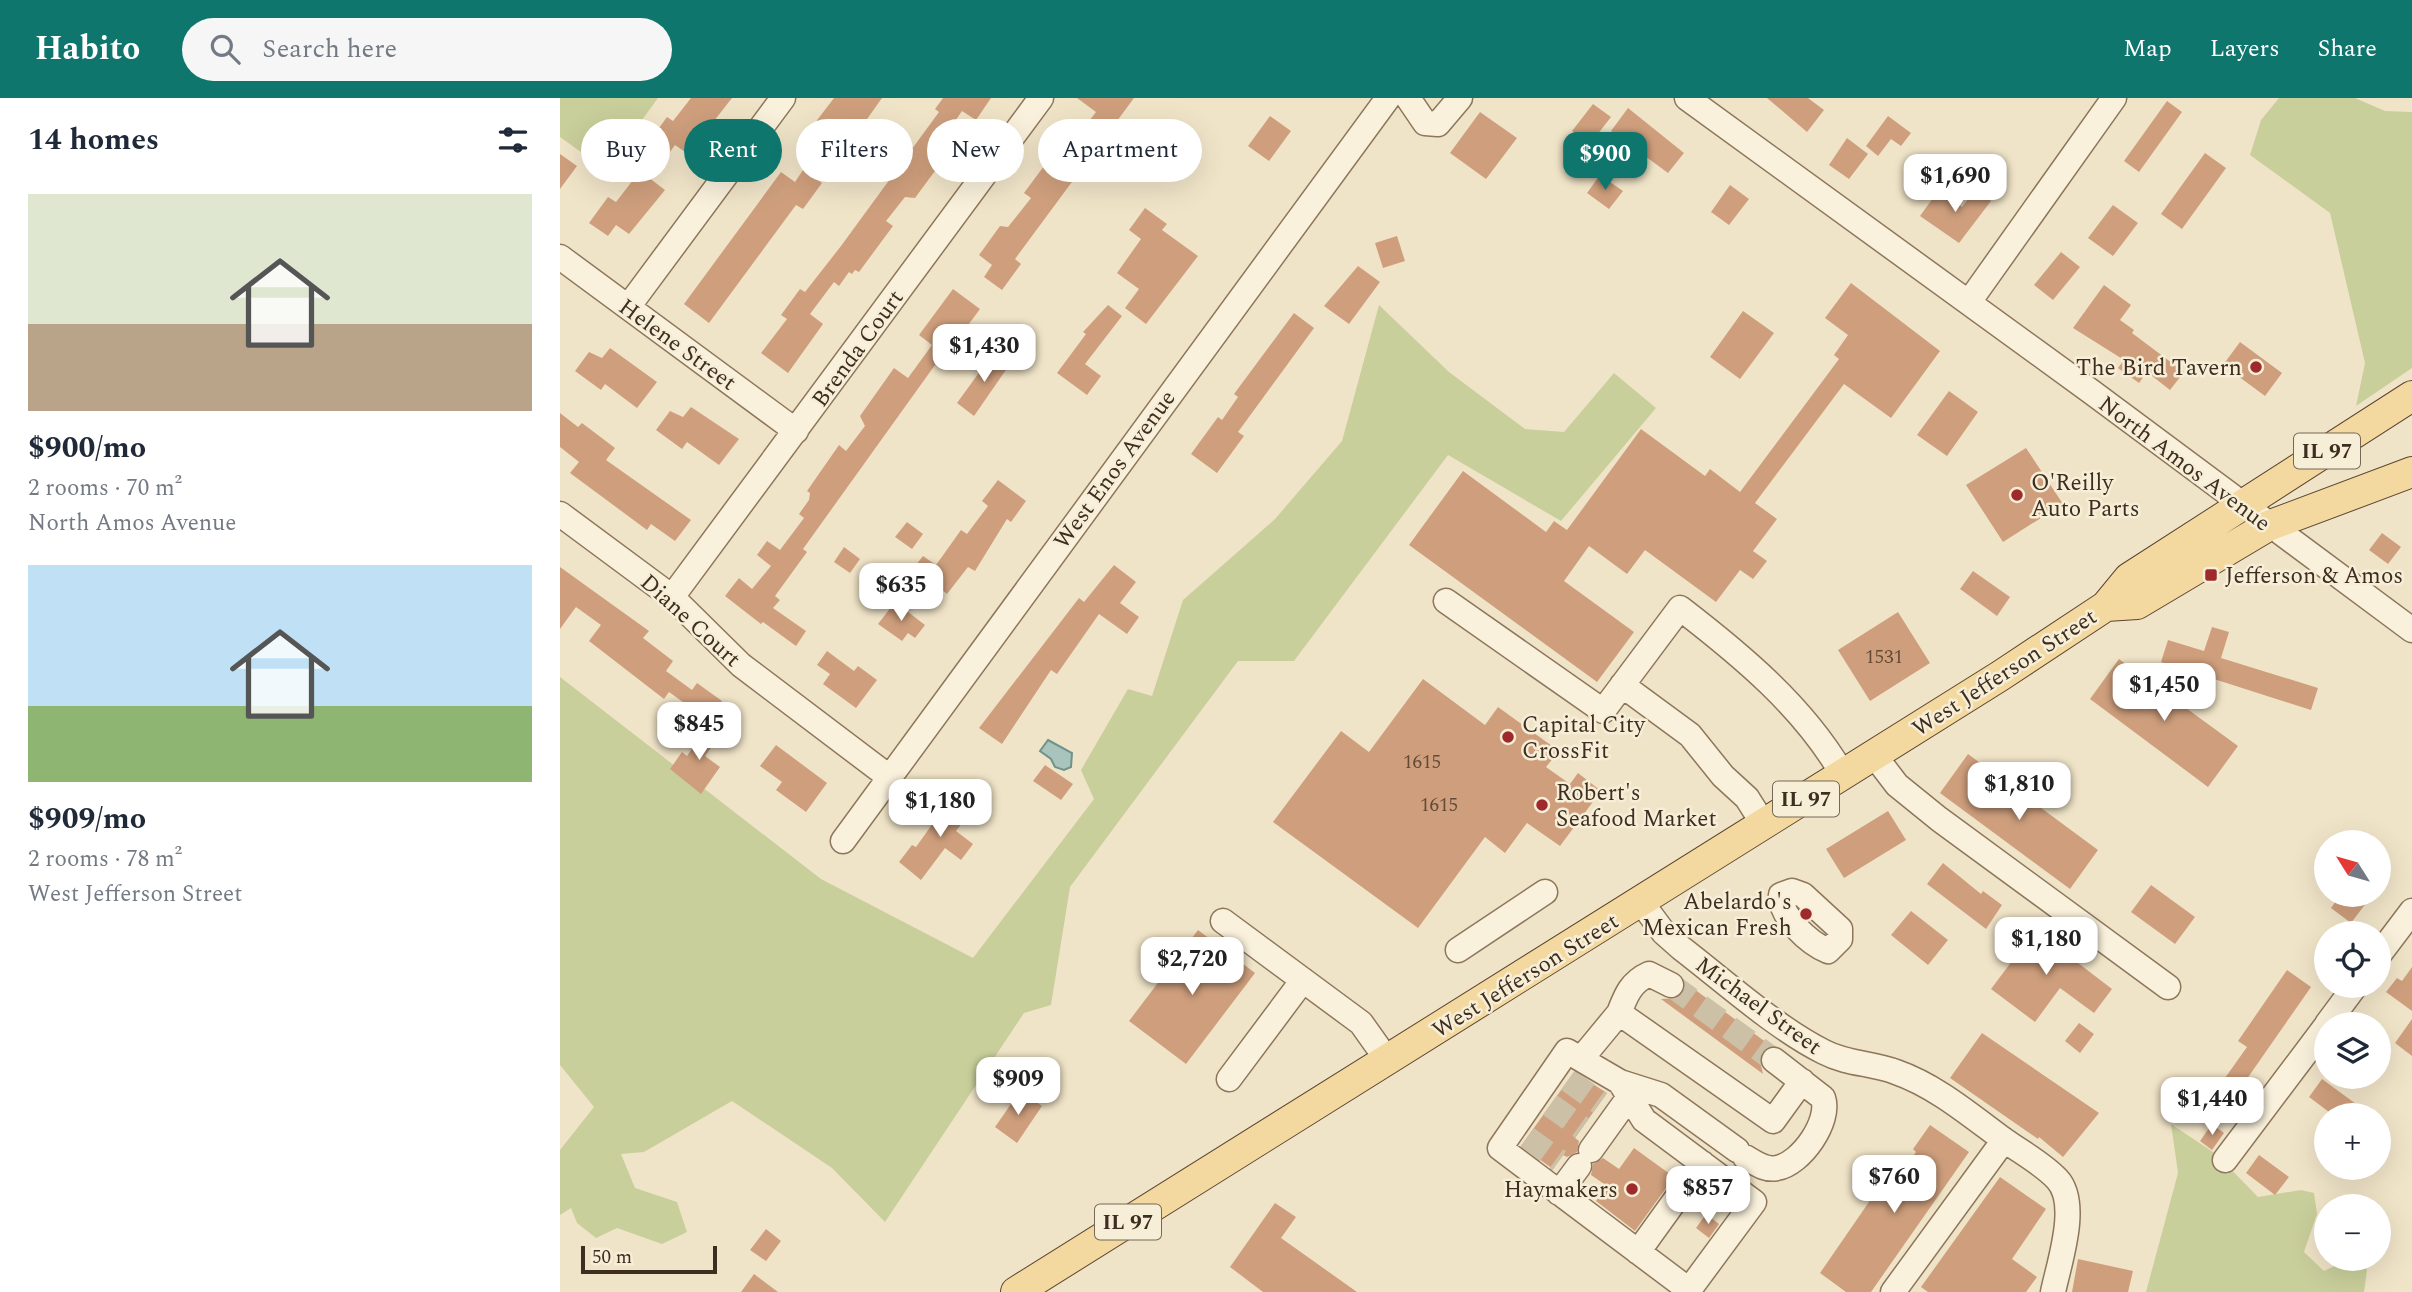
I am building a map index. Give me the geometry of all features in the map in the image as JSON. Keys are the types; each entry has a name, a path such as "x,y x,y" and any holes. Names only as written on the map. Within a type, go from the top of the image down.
{"main road":[{"name":"West Jefferson Street","path":"1016,1292 1843,775 2106,606 2129,578 2412,396"},
{"name":"IL 97","path":"2106,606 2137,604 2268,526 2412,472"}],"street":[{"path":"628,307 783,98"},
{"name":"Brenda Court","path":"672,597 1041,98"},
{"name":"West Enos Avenue","path":"843,841 1388,98"},
{"path":"1408,98 1425,123 1438,124 1460,98"},
{"name":"North Amos Avenue","path":"1687,98 1969,302 2268,526 2412,630"},
{"path":"1969,302 2114,98"},
{"name":"Helene Street","path":"560,257 796,431"},
{"name":"Diane Court","path":"560,514 672,597 741,665 889,777"},
{"path":"1446,601 1603,711 1680,608 1738,652 1779,694 1827,748 1843,775"},
{"path":"1622,685 1690,735 1723,776 1747,798 1765,825"},
{"path":"1874,755 1897,785 1939,819 2168,987"},
{"path":"1458,950 1545,892"},
{"name":"Michael Street","path":"1641,902 1664,933 1681,948 1805,1041 1843,1061 1882,1068 1910,1078 1945,1097 2058,1180 2065,1191 2068,1217 2053,1292"},
{"path":"2391,939 2412,911"},
{"path":"1223,921 1361,1023 1388,1060"},
{"path":"1581,1059 1619,1013 1630,987 1639,978 1649,974 1671,985"},
{"path":"1229,1079 1303,980"},
{"path":"1619,1013 1773,1121 1802,1081"},
{"path":"2225,1160 2314,1041"},
{"path":"1567,1051 1581,1059 1616,1099 1754,1202 1689,1290 1500,1148 1520,1133 1561,1075 1567,1051"},
{"path":"1616,1099 1661,1095 1761,1167 1776,1169 1794,1160 1823,1120 1826,1108 1823,1098 1774,1060"},
{"path":"1559,1193 1616,1099"},
{"path":"1893,1292 2004,1140"},
{"path":"1638,1252 1702,1163"}],"green space":[{"path":"560,98 658,98 643,119 581,119 581,152 560,137"},
{"path":"2279,98 2355,98 2385,111 2412,112 2412,368 2356,406 2365,363 2330,213 2250,155 2261,120"},
{"path":"1379,305 1449,372 1525,429 1564,432 1614,373 1656,408 1561,521 1448,455 1294,661 1238,661 1070,887 1051,1005 1024,1013 885,1222 832,1168 732,1101 644,1152 621,1154 635,1188 677,1202 687,1232 662,1244 617,1228 596,1238 577,1223 571,1208 560,1215 560,1150 594,1107 560,1065 560,677 821,879 973,958 1094,799 1081,770 1128,689 1152,696 1183,600 1275,519 1342,441"},
{"path":"2171,1124 2216,1154 2258,1197 2301,1190 2314,1193 2314,1223 2304,1252 2314,1262 2314,1271 2367,1271 2364,1292 2146,1292 2178,1173"}],"water":[{"path":"1048,740 1072,753 1071,767 1064,770 1055,767 1051,759 1040,751"}],"building":[{"path":"691,98 732,98 716,119 684,119 684,151 675,145 670,152 670,119 673,121"},
{"path":"834,98 882,98 867,119 818,119"},
{"path":"943,98 991,98 977,119 962,111 957,119 934,119 939,112 935,109"},
{"path":"1077,98 1134,98 1118,119 1091,119 1096,112"},
{"path":"1767,98 1808,98 1824,110 1807,132"},
{"path":"2167,101 2182,112 2139,172 2124,161"},
{"path":"1593,104 1611,117 1590,144 1572,131"},
{"path":"1628,108 1684,153 1668,173 1611,131"},
{"path":"1480,112 1517,138 1486,179 1450,153"},
{"path":"1270,116 1291,131 1269,161 1248,146"},
{"path":"1888,116 1911,133 1901,146 1891,139 1878,156 1866,146"},
{"path":"927,128 927,182 915,198 905,197 886,221 893,226 859,272 849,272 839,286 834,282 810,314 823,324 788,373 761,353 787,319 781,315 800,289 805,292 888,182 913,182 913,148"},
{"path":"1847,138 1868,154 1849,179 1829,165"},
{"path":"2205,153 2226,168 2182,229 2161,214"},
{"path":"560,154 577,166 560,189"},
{"path":"782,173 795,182 822,183 803,209 796,205 709,323 684,304 774,182 782,182"},
{"path":"1038,174 1038,182 1072,182 1015,259 1021,264 1002,290 984,277 992,265 979,255 1000,226 1008,227 1031,198 1024,193"},
{"path":"1600,175 1623,191 1609,209 1587,193"},
{"path":"631,182 654,182 665,190 629,234 616,225 608,236 589,223 608,197 616,202"},
{"path":"1730,185 1749,199 1729,225 1711,212"},
{"path":"1976,189 1991,201 1959,243 1920,216 1938,191 1962,207"},
{"path":"2113,205 2138,223 2113,256 2088,238"},
{"path":"1145,208 1167,224 1162,230 1198,256 1146,324 1125,308 1139,289 1117,273 1141,239 1129,230"},
{"path":"1397,236 1405,261 1383,268 1375,243"},
{"path":"2061,252 2080,267 2053,300 2034,285"},
{"path":"1358,266 1380,282 1349,324 1324,306"},
{"path":"1851,283 1940,351 1891,418 1844,384 1755,503 1777,519 1753,551 1767,561 1753,579 1740,570 1716,602 1645,550 1627,574 1589,546 1564,581 1634,632 1597,682 1409,545 1463,471 1546,532 1554,521 1567,530 1641,429 1705,476 1710,469 1740,492 1839,359 1834,355 1848,335 1825,318"},
{"path":"2104,285 2131,305 2120,320 2134,330 2132,333 2184,372 2170,390 2147,372 2139,383 2118,368 2124,360 2073,328"},
{"path":"953,289 980,309 957,340 961,344 942,370 935,365 803,549 807,552 775,596 780,600 773,608 806,631 796,646 763,622 761,624 725,596 739,578 752,589 771,566 757,555 767,541 780,550 804,518 799,514 809,500 810,493 807,491 839,445 846,451 865,426 860,416 894,368 908,378 932,345 919,335"},
{"path":"1108,305 1122,316 1085,364 1101,376 1087,395 1057,373 1086,334 1083,332"},
{"path":"1743,311 1774,333 1740,379 1710,357"},
{"path":"1294,313 1314,328 1238,432 1244,436 1217,473 1191,454 1218,417 1222,420 1238,397 1234,394"},
{"path":"2240,342 2282,373 2265,396 2223,365"},
{"path":"610,348 657,382 637,408 605,384 601,390 575,371 589,352 602,358"},
{"path":"994,352 1010,364 974,416 957,403"},
{"path":"1949,391 1978,412 1947,456 1917,435"},
{"path":"691,407 739,439 719,465 687,442 682,449 656,430 670,411 683,417"},
{"path":"560,413 578,427 582,423 615,448 606,460 691,520 675,541 651,524 647,530 570,473 579,462 560,447"},
{"path":"2026,448 2063,504 2003,542 1966,485"},
{"path":"998,480 1026,501 1011,522 1007,519 975,571 968,567 947,594 941,589 935,596 908,575 923,556 936,565 961,530 967,534 988,506 982,501"},
{"path":"907,522 923,534 912,549 895,537"},
{"path":"2382,533 2401,547 2388,564 2369,550"},
{"path":"844,547 860,559 850,573 834,562"},
{"path":"1114,565 1136,582 1120,603 1139,617 1127,634 1099,614 1057,674 1051,670 1002,744 979,728 1079,598 1084,602"},
{"path":"560,567 649,631 643,638 673,661 666,671 692,690 697,683 722,701 708,720 669,692 664,699 589,641 601,625 576,607 560,629"},
{"path":"1973,571 2010,597 1997,616 1960,589"},
{"path":"895,602 925,625 915,638 908,633 902,641 878,624"},
{"path":"1898,612 1930,663 1870,701 1838,650"},
{"path":"2212,627 2229,632 2221,658 2318,688 2311,710 2214,679 2213,684 2196,679 2198,674 2161,662 2168,640 2204,651"},
{"path":"827,651 854,671 858,666 877,680 856,708 823,684 830,674 817,665"},
{"path":"2119,659 2238,746 2208,787 2090,699"},
{"path":"1423,679 1485,725 1498,707 1559,751 1546,767 1570,784 1578,773 1601,791 1560,846 1527,823 1505,853 1485,837 1418,928 1273,822 1341,731 1369,752"},
{"path":"710,723 722,732 705,756 720,767 701,794 670,769 682,752 687,756"},
{"path":"776,745 827,783 806,812 776,790 782,782 760,766"},
{"path":"1968,754 2098,850 2070,889 1940,793"},
{"path":"1045,765 1073,784 1061,800 1033,781"},
{"path":"954,794 973,809 956,831 973,844 961,860 945,848 921,880 899,862 912,845 916,847"},
{"path":"1888,811 1906,840 1844,878 1826,849"},
{"path":"1943,863 1981,894 1983,891 2002,905 1986,929 1927,884"},
{"path":"2151,885 2195,917 2175,944 2131,912"},
{"path":"2363,907 2353,921 2348,921 2331,908"},
{"path":"1911,911 1948,940 1928,965 1891,935"},
{"path":"2027,924 2112,989 2094,1013 2060,988 2035,1022 1991,989 2021,949 2013,943"},
{"path":"1198,930 1255,973 1186,1064 1129,1021"},
{"path":"2412,967 2412,1011 2391,996 2391,986 2397,978 2402,981"},
{"path":"2287,970 2311,987 2235,1096 2220,1085 2247,1047 2238,1041"},
{"path":"1686,983 1771,1046 1763,1050 1759,1057 1763,1074 1661,999 1679,998 1685,991"},
{"path":"2412,1019 2412,1056 2395,1043"},
{"path":"2079,1023 2094,1034 2080,1053 2065,1041"},
{"path":"1982,1033 2099,1113 2063,1157 2039,1137 2038,1139 1950,1078"},
{"path":"1574,1072 1607,1093 1575,1138 1579,1141 1577,1152 1567,1157 1563,1155 1553,1169 1521,1146"},
{"path":"2315,1089 2336,1089 2355,1103 2317,1103 2309,1097"},
{"path":"1020,1091 1042,1106 1017,1143 995,1127"},
{"path":"2212,1124 2224,1133 2212,1150 2200,1141"},
{"path":"1930,1125 1969,1152 1871,1292 1846,1292 1820,1273 1880,1186 1888,1192 1916,1152 1913,1149"},
{"path":"1634,1148 1674,1177 1635,1231 1596,1201 1607,1186 1591,1175 1593,1164 1603,1158 1619,1169"},
{"path":"2259,1155 2289,1177 2275,1195 2246,1173"},
{"path":"2000,1177 2046,1209 2012,1259 2037,1277 2026,1292 1928,1292 1921,1287"},
{"path":"1275,1203 1296,1217 1281,1238 1357,1292 1263,1292 1230,1267"},
{"path":"1706,1214 1719,1224 1709,1238 1696,1228"},
{"path":"766,1229 781,1241 766,1261 750,1250"},
{"path":"2078,1259 2133,1271 2128,1292 2072,1292"},
{"path":"754,1274 778,1292 741,1292"}],"tunnel":[{"path":"1671,985 1774,1060"},
{"path":"1568,1080 1600,1103"},
{"path":"1550,1105 1582,1128"},
{"path":"1527,1138 1559,1161"}],"place":[{"name":"The Bird Tavern","path":"2256,367"},
{"name":"O'Reilly Auto Parts","path":"2017,495"},
{"name":"Jefferson & Amos","path":"2211,575"},
{"name":"Capital City CrossFit","path":"1508,737"},
{"name":"Robert's Seafood Market","path":"1542,805"},
{"name":"Abelardo's Mexican Fresh","path":"1806,914"},
{"name":"Haymakers","path":"1632,1189"}]}
